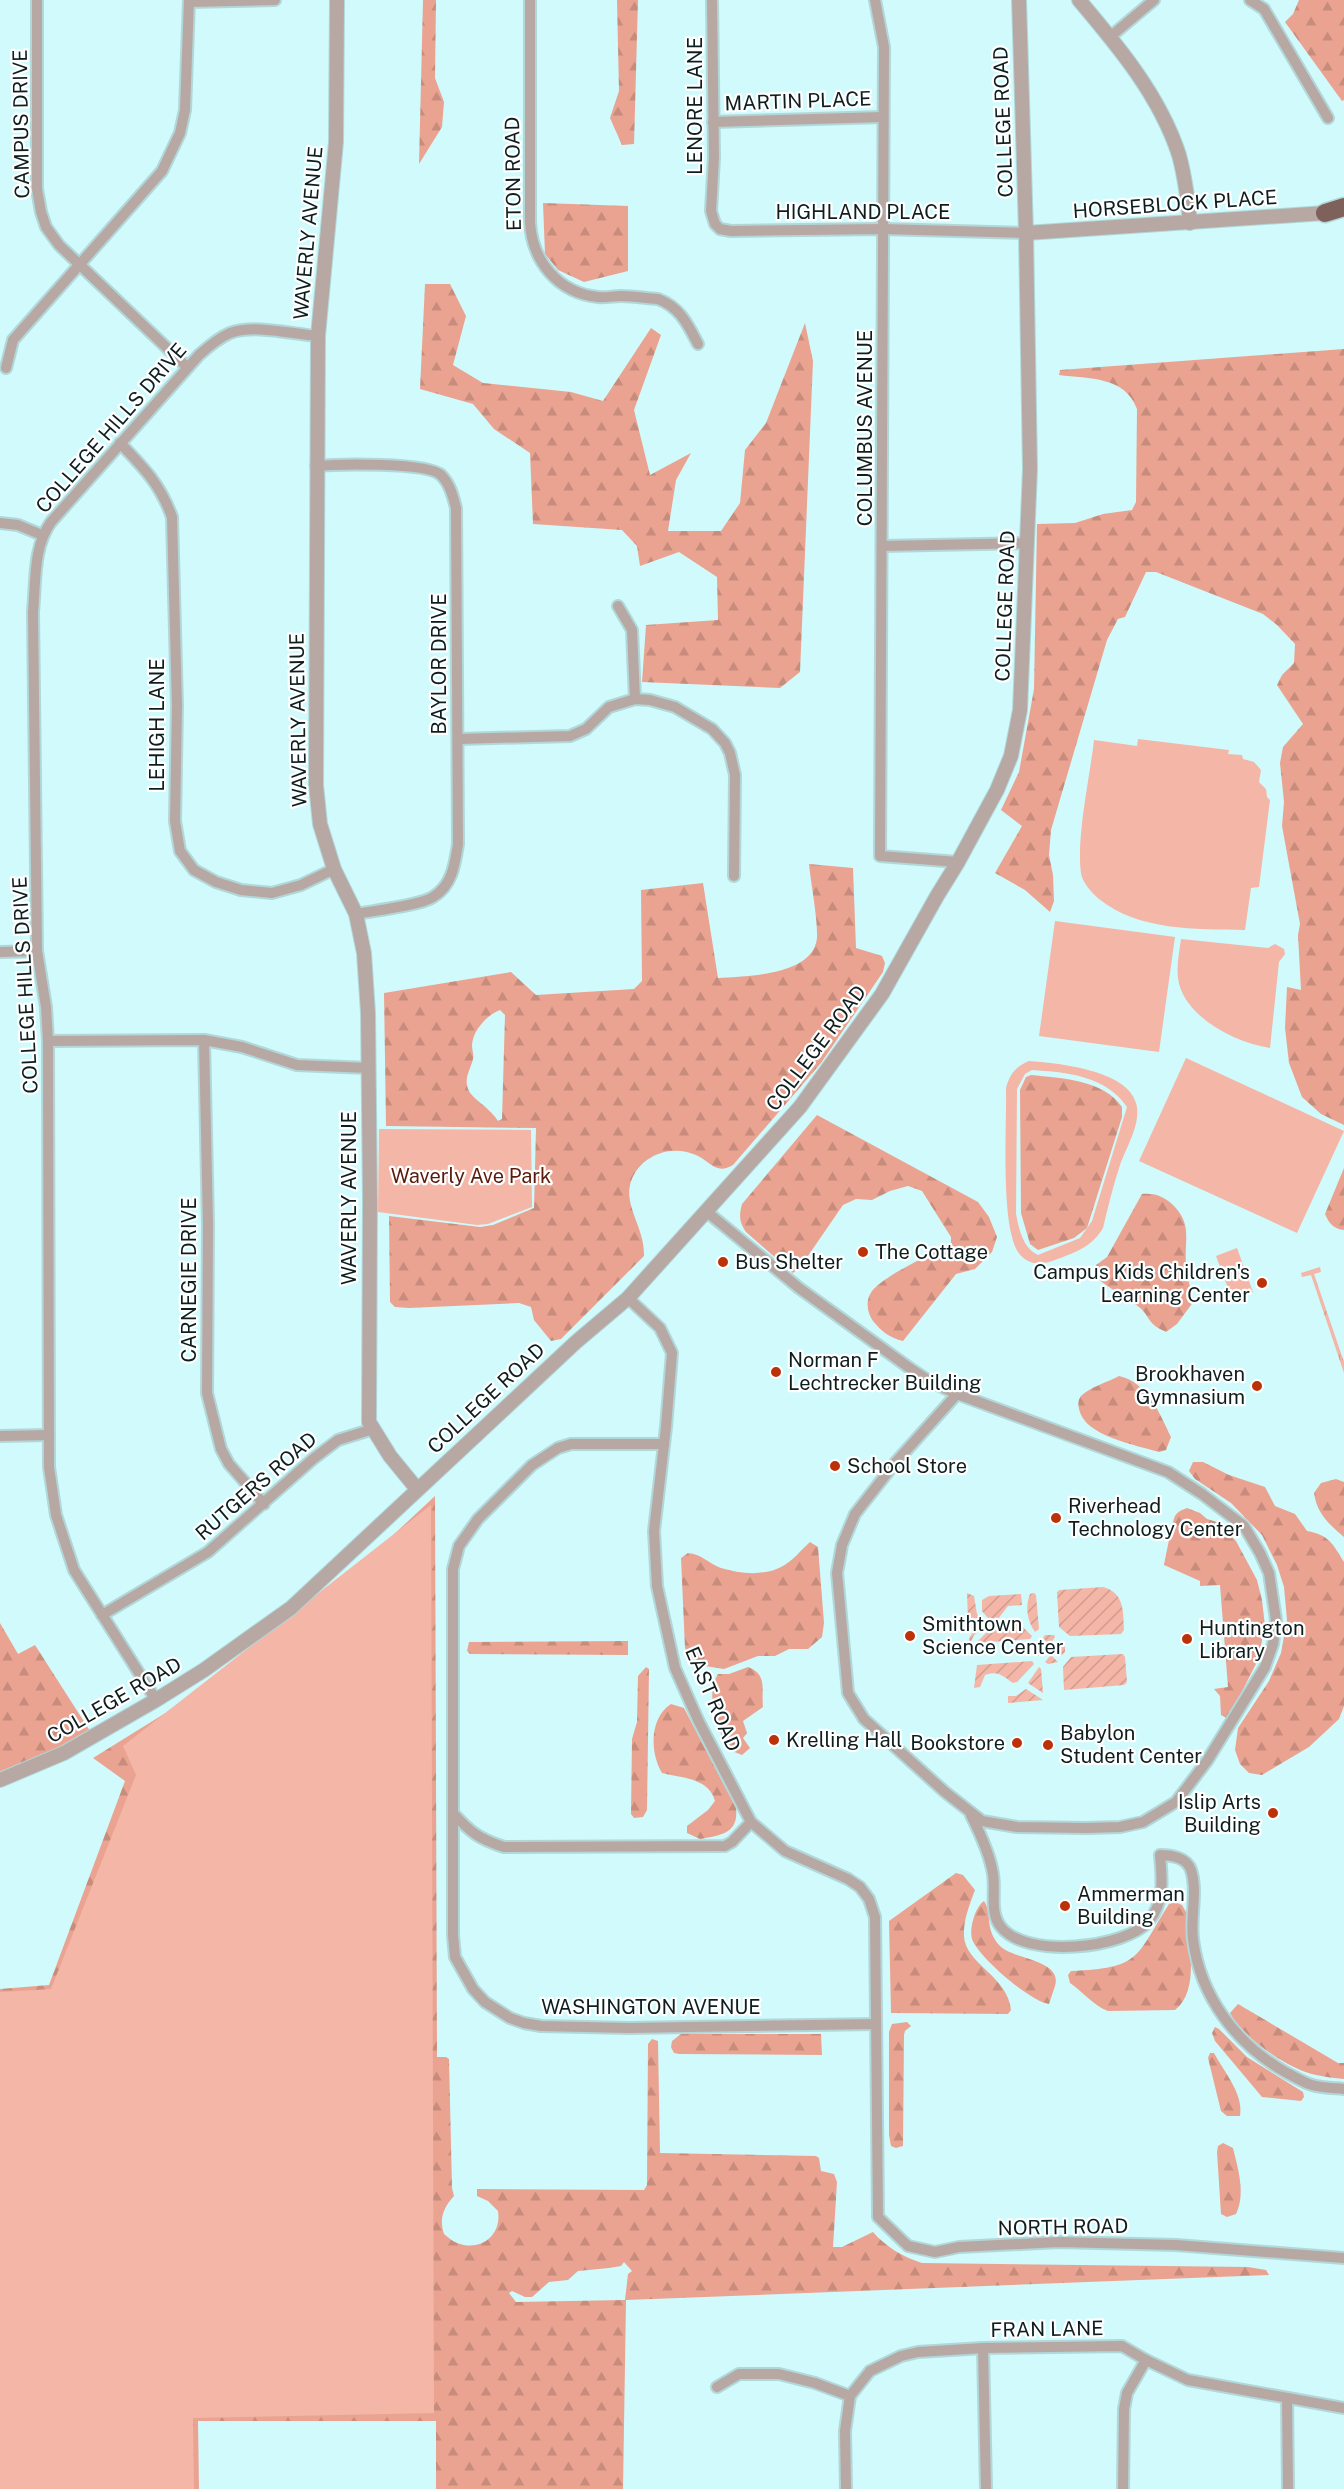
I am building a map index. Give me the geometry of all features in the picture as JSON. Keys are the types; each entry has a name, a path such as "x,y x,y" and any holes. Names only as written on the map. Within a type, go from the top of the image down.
{"highway":[{"path":"1325,213 1344,207"},
{"path":"1325,213 1344,217"}],"street":[{"name":"CAMPUS DRIVE","path":"37,0 37,189 40,212 46,227 59,245 79,265 187,366"},
{"path":"6,368 13,340 162,171 180,133 187,86 189,1 275,0"},
{"name":"WAVERLY AVENUE","path":"337,0 336,142 318,336 316,785 320,824 334,868 356,914 363,954 368,1013 369,1421 390,1456 417,1489"},
{"name":"ETON ROAD","path":"530,0 530,222 531,239 537,255 545,268 558,281 583,294 597,297 658,299 666,302 683,317 698,344"},
{"name":"LENORE LANE","path":"711,211 712,0"},
{"name":"COLUMBUS AVENUE","path":"875,0 884,47 880,856 958,862"},
{"name":"COLLEGE ROAD","path":"0,1780 64,1753 156,1700 204,1670 291,1608 576,1342 628,1298 800,1107 882,994 958,862 997,790 1011,756 1020,710 1030,469 1026,233 1018,0"},
{"path":"1079,0 1110,38 1151,96 1173,140 1183,172 1190,223"},
{"path":"1110,38 1154,0"},
{"path":"1250,0 1264,9 1328,118"},
{"name":"MARTIN PLACE","path":"713,122 883,117"},
{"name":"HIGHLAND PLACE","path":"711,211 715,224 720,229 732,231 883,229 1026,233"},
{"name":"HORSEBLOCK PLACE","path":"1026,233 1325,213"},
{"name":"COLLEGE HILLS DRIVE","path":"156,1700 74,1570 56,1515 49,1467 48,1041 46,1007 37,951 33,612 36,564 42,535 187,366 214,343 238,331 318,336"},
{"name":"LEHIGH LANE","path":"120,443 152,477 164,496 172,517 177,706 175,821 180,851 194,870 216,882 241,890 272,892 301,885 334,868"},
{"name":"BAYLOR DRIVE","path":"316,466 424,467 441,474 449,484 456,508 458,844 455,864 448,882 433,898 356,914"},
{"path":"0,523 18,525 42,535"},
{"path":"882,546 1028,543"},
{"path":"618,606 632,630 635,699"},
{"path":"458,739 570,736 586,729 609,707 635,699 650,700 675,707 702,722 724,743 735,775 734,876"},
{"path":"0,952 37,951"},
{"path":"48,1041 204,1040 242,1047 297,1065 368,1068"},
{"name":"CARNEGIE DRIVE","path":"204,1040 208,1225 207,1393 221,1449 229,1464 264,1504"},
{"path":"706,1211 799,1288 931,1382 957,1394 1168,1472 1244,1526 1260,1552 1269,1573 1276,1620 1273,1644 1265,1667 1207,1761 1176,1802 1143,1821 1120,1827 1017,1827 990,1824 971,1814 864,1719 848,1692 837,1573 842,1545 855,1514 895,1463 957,1394"},
{"name":"EAST ROAD","path":"628,1298 660,1328 672,1353 654,1531 657,1586 675,1668 699,1722 751,1822 785,1851 848,1880 860,1887 869,1899 875,1917 876,2024"},
{"name":"RUTGERS ROAD","path":"102,1615 208,1552 313,1459 338,1440 373,1429"},
{"path":"0,1436 49,1435"},
{"name":"WASHINGTON AVENUE","path":"664,1444 571,1444 558,1448 532,1465 478,1519 459,1546 453,1569 453,1935 455,1957 473,1989 484,2002 510,2018 541,2026 629,2028 876,2024"},
{"path":"453,1813 469,1831 483,1840 504,1847 725,1846 732,1842 751,1822"},
{"path":"971,1814 983,1839 993,1874 994,1911 1000,1926 1010,1936 1027,1944 1058,1948 1092,1944 1123,1938 1140,1930 1151,1919 1161,1897 1160,1855 1170,1855 1187,1863 1191,1870 1194,1891 1192,1936 1196,1959 1214,2004 1239,2037 1274,2065 1311,2085 1344,2089"},
{"name":"NORTH ROAD","path":"876,2024 878,2217 908,2246 935,2252 959,2247 1026,2243 1176,2245 1344,2258"},
{"name":"FRAN LANE","path":"846,2489 844,2431 850,2396 870,2370 901,2356 934,2350 1106,2344 1122,2346 1188,2380 1344,2409"},
{"path":"984,2348 986,2489"},
{"path":"1123,2489 1124,2409 1127,2393 1146,2360"},
{"path":"717,2387 739,2374 779,2374 815,2383 850,2396"},
{"path":"1287,2398 1287,2489"}],"green space":[{"path":"423,0 436,0 435,78 444,102 442,127 419,164"},
{"path":"617,0 638,0 634,144 622,145 610,118 619,91"},
{"path":"1299,0 1344,0 1344,100 1342,101 1285,22 1293,14"},
{"path":"543,203 628,206 628,271 584,282 558,270 545,254"},
{"path":"425,284 450,284 466,316 453,365 483,383 571,392 603,401 651,328 661,335 634,410 650,475 691,453 676,480 668,531 721,531 740,503 745,450 766,423 805,323 813,361 800,672 780,688 642,682 646,625 718,620 717,577 679,552 640,566 637,546 622,530 533,524 530,453 494,429 473,404 420,389"},
{"path":"1344,349 1344,1125 1321,1114 1302,1097 1289,1063 1285,1028 1287,987 1301,990 1298,935 1300,924 1282,826 1284,802 1280,763 1283,747 1303,724 1277,685 1282,675 1294,663 1295,644 1263,614 1156,572 1146,572 1125,617 1118,619 1107,640 1051,830 1049,855 1053,875 1054,901 1050,912 1025,890 995,873 1022,826 1001,810 1019,772 1034,689 1037,524 1075,523 1103,514 1132,510 1136,502 1137,409 1131,398 1124,390 1105,381 1059,375 1060,370"},
{"path":"1138,739 1229,750 1228,754 1242,755 1243,759 1254,762 1261,770 1259,782 1266,789 1270,800 1259,887 1251,888 1245,930 1187,928 1150,923 1115,909 1099,899 1083,880 1080,842 1094,740 1137,746"},
{"path":"809,864 853,868 856,948 882,956 885,963 883,972 821,1063 733,1165 722,1169 696,1155 675,1151 656,1155 639,1167 630,1185 629,1194 642,1237 644,1256 561,1339 551,1341 534,1320 531,1307 519,1303 395,1307 390,1302 389,1216 480,1227 493,1225 534,1208 536,1128 386,1126 384,993 511,972 536,995 634,989 642,981 641,890 703,883 718,978 777,972 804,960 813,951 817,938","holes":["500,1010 505,1015 502,1119 498,1121 471,1094 467,1087 467,1079 473,1057 472,1045 475,1034 486,1019 495,1012"]},
{"path":"1055,921 1175,937 1159,1052 1039,1036"},
{"path":"1181,939 1268,948 1275,944 1284,949 1285,954 1279,962 1270,1048 1230,1035 1194,1010 1180,987 1178,963"},
{"path":"1186,1058 1344,1131 1297,1233 1139,1161"},
{"path":"1029,1061 1073,1066 1106,1076 1130,1092 1137,1110 1133,1135 1117,1173 1103,1228 1099,1235 1069,1255 1045,1263 1030,1262 1018,1252 1012,1238 1007,1198 1006,1088 1014,1072","holes":["1032,1070 1072,1074 1097,1082 1108,1088 1127,1107 1092,1221 1080,1238 1038,1255 1025,1243 1016,1214 1017,1089 1025,1074"]},
{"path":"1031,1075 1068,1079 1093,1086 1114,1098 1122,1107 1122,1117 1087,1228 1074,1238 1038,1250 1030,1244 1021,1213 1020,1090 1026,1077"},
{"path":"817,1115 978,1202 989,1217 997,1237 992,1252 975,1269 956,1274 903,1341 890,1336 876,1325 869,1314 868,1302 872,1291 887,1278 951,1243 951,1237 922,1191 908,1186 890,1191 872,1200 856,1199 843,1205 801,1266 793,1273 746,1232 742,1225 740,1215 742,1204"},
{"name":"Waverly Ave Park","path":"379,1129 531,1130 532,1207 488,1224 477,1225 378,1212"},
{"path":"1344,1168 1344,1230 1332,1225 1325,1214"},
{"path":"1142,1194 1158,1196 1169,1201 1179,1211 1185,1225 1186,1269 1194,1301 1177,1324 1166,1332 1152,1323 1139,1307 1096,1277 1096,1265 1107,1257"},
{"path":"1237,1248 1253,1292 1232,1299 1216,1256"},
{"path":"1320,1267 1321,1272 1314,1274 1344,1362 1344,1373 1311,1275 1302,1277 1301,1273"},
{"path":"1119,1376 1138,1385 1151,1400 1171,1437 1166,1450 1159,1452 1112,1438 1100,1433 1083,1418 1078,1405 1081,1396 1094,1387"},
{"path":"1193,1462 1203,1462 1229,1475 1265,1487 1275,1506 1295,1514 1307,1531 1325,1538 1333,1545 1344,1562 1344,1706 1339,1719 1309,1747 1262,1775 1249,1773 1240,1764 1235,1750 1238,1728 1269,1681 1281,1653 1287,1620 1284,1587 1277,1565 1262,1535 1231,1503 1195,1479 1189,1471"},
{"path":"1336,1479 1344,1482 1344,1537 1321,1513 1314,1493 1321,1483"},
{"path":"435,1496 437,2057 449,2059 454,2196 445,2209 442,2223 444,2234 452,2240 457,2243 474,2245 488,2240 497,2228 498,2211 488,2201 477,2196 477,2189 644,2190 647,2185 648,2044 652,2039 658,2041 660,2153 816,2156 819,2158 821,2171 834,2174 837,2182 833,2247 842,2247 873,2232 895,2251 922,2263 1248,2267 1266,2270 1269,2275 626,2300 623,2489 436,2489 436,2421 198,2421 199,2489 0,2489 0,1989 49,1985 125,1781 93,1758 188,1699 330,1594","holes":["624,2262 632,2271 628,2274 625,2300 516,2302 509,2293 512,2291 525,2297 532,2297 549,2282 568,2280 578,2271 621,2266"]},
{"path":"431,1505 434,2413 193,2418 194,2489 0,2489 0,1992 51,1989 136,1775 123,1746"},
{"path":"1187,1508 1217,1522 1236,1541 1257,1580 1262,1600 1265,1626 1258,1660 1228,1719 1221,1715 1220,1696 1214,1689 1228,1687 1220,1585 1200,1586 1200,1581 1164,1565 1175,1516"},
{"path":"810,1542 818,1547 824,1623 822,1637 808,1649 789,1649 775,1656 758,1656 724,1669 705,1666 689,1657 685,1648 681,1558 688,1553 721,1568 736,1572 760,1573 785,1565"},
{"path":"1103,1587 1119,1598 1124,1630 1121,1634 1070,1636 1059,1627 1057,1592"},
{"path":"967,1593 974,1596 977,1614 985,1627 974,1635 970,1644 969,1638 977,1627 968,1620"},
{"path":"1034,1593 1039,1629 1035,1632 1030,1623 1027,1608 1030,1594"},
{"path":"1021,1594 1022,1605 1008,1606 998,1619 988,1618 982,1611 982,1600 989,1596"},
{"path":"0,1623 18,1654 35,1645 90,1731 48,1754 0,1773"},
{"path":"1015,1624 1021,1625 1032,1636 1030,1639 976,1643 990,1629 1000,1631"},
{"path":"1045,1635 1054,1635 1051,1643 1057,1648 1062,1643 1065,1645 1065,1652 1062,1655 1057,1650 1052,1656 1058,1662 1048,1664 1045,1662 1050,1656 1044,1651 1038,1656 1037,1654 1038,1645 1044,1649 1049,1644 1043,1638"},
{"path":"628,1641 628,1655 470,1654 467,1651 469,1642"},
{"path":"1123,1654 1127,1682 1124,1685 1064,1690 1063,1667 1071,1657"},
{"path":"1032,1661 1034,1664 1017,1682 1013,1683 997,1673 985,1675 980,1687 974,1688 977,1665"},
{"path":"646,1667 649,1669 647,1810 643,1817 634,1818 631,1814 632,1739 637,1722 638,1676"},
{"path":"748,1667 761,1678 763,1707 743,1721 747,1733 743,1738 750,1748 742,1755 727,1749 714,1712 712,1692 718,1674 729,1674"},
{"path":"1039,1667 1041,1669 1043,1693 1028,1683"},
{"path":"1026,1689 1043,1700 1008,1703 1008,1696 1016,1696"},
{"path":"671,1704 684,1708 736,1808 734,1823 727,1832 700,1839 687,1833 687,1826 708,1810 715,1801 712,1793 701,1783 662,1773 658,1765 654,1746 655,1727 664,1710"},
{"path":"956,1873 963,1875 975,1890 965,1924 966,1946 971,1955 1003,1988 1011,2010 1008,2014 891,2013 889,1921"},
{"path":"984,1901 994,1939 999,1945 1005,1950 1035,1961 1051,1970 1055,1977 1055,1986 1049,2004 1030,1996 1006,1978 976,1947 971,1935 972,1924 975,1913"},
{"path":"1175,1902 1182,1905 1186,1912 1191,1964 1188,1990 1183,2001 1175,2010 1108,2011 1070,1983 1068,1975 1071,1971 1111,1967 1134,1957 1169,1904"},
{"path":"1238,2004 1338,2063 1344,2063 1344,2079 1305,2072 1267,2051 1236,2023 1230,2013"},
{"path":"907,2022 911,2026 904,2035 903,2146 896,2148 891,2146 889,2135 889,2032 892,2024"},
{"path":"1215,2027 1247,2057 1303,2092 1304,2097 1301,2101 1262,2097 1215,2041 1212,2033"},
{"path":"681,2034 821,2034 822,2055 674,2053 671,2047 672,2041"},
{"path":"1210,2053 1214,2053 1236,2091 1240,2116 1227,2116 1221,2111 1208,2058"},
{"path":"1223,2143 1233,2148 1241,2190 1236,2214 1227,2217 1221,2214 1217,2152 1218,2146"}],"place":[{"name":"The Cottage","path":"863,1252"},
{"name":"Bus Shelter","path":"723,1262"},
{"name":"Campus Kids Children's Learning Center","path":"1262,1283"},
{"name":"Norman F Lechtrecker Building","path":"776,1372"},
{"name":"Brookhaven Gymnasium","path":"1257,1386"},
{"name":"School Store","path":"835,1466"},
{"name":"Riverhead Technology Center","path":"1056,1518"},
{"name":"Smithtown Science Center","path":"910,1636"},
{"name":"Huntington Library","path":"1187,1639"},
{"name":"Krelling Hall","path":"774,1740"},
{"name":"Bookstore","path":"1017,1743"},
{"name":"Babylon Student Center","path":"1048,1745"},
{"name":"Islip Arts Building","path":"1273,1813"},
{"name":"Ammerman Building","path":"1065,1906"}]}
